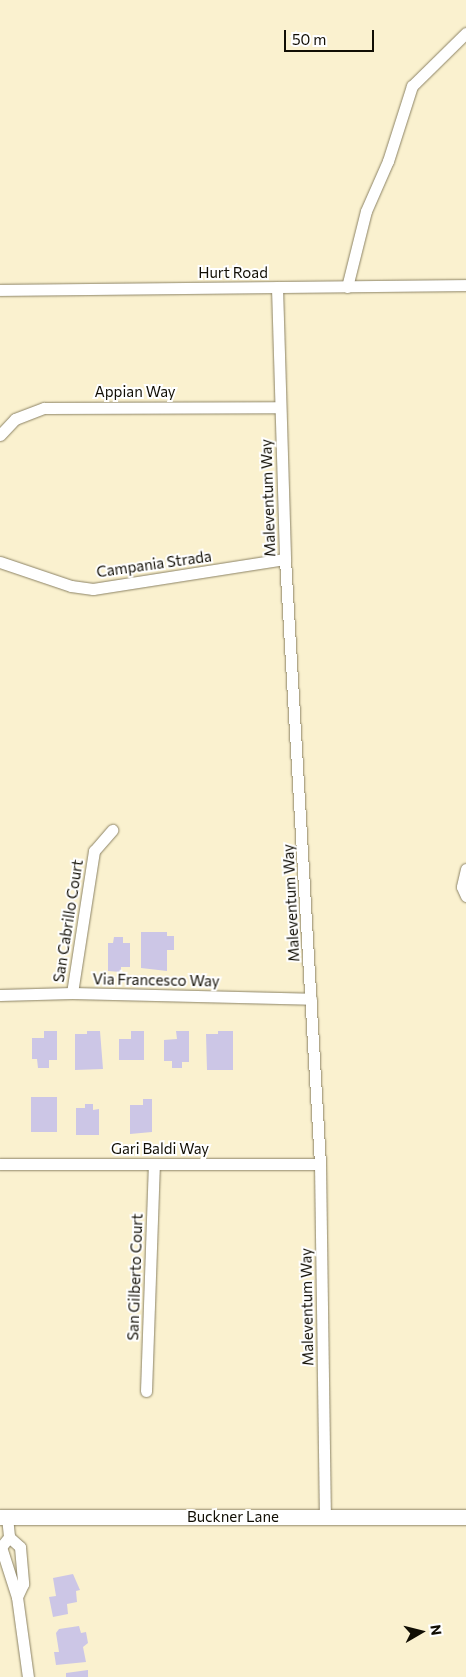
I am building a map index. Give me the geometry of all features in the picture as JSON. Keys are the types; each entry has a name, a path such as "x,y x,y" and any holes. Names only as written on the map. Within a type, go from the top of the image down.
{"main road":[{"name":"Buckner Lane","path":"4,1517 466,1517"}],"street":[{"path":"347,287 366,211 388,161 412,86 466,33"},
{"name":"Hurt Road","path":"0,290 466,285"},
{"name":"Maleventum Way","path":"277,287 285,559 320,1164 325,1517"},
{"name":"Appian Way","path":"0,435 15,419 44,408 280,407"},
{"name":"Campania Strada","path":"0,562 71,586 92,589 285,559"},
{"name":"San Cabrillo Court","path":"72,993 94,851 112,830"},
{"path":"466,869 462,887 466,896"},
{"name":"Via Francesco Way","path":"0,995 72,993 311,998"},
{"name":"Gari Baldi Way","path":"0,1164 320,1164"},
{"name":"San Gilberto Court","path":"146,1391 154,1164"},
{"path":"4,1517 9,1537 20,1547 23,1584 17,1597"},
{"path":"9,1537 1,1547 17,1597 28,1677"}],"building":[{"path":"141,932 167,932 167,936 174,936 174,950 167,950 167,971 141,968"},
{"path":"114,937 123,937 123,943 130,943 130,967 121,967 121,972 108,971 108,943 113,943"},
{"path":"44,1031 57,1031 57,1060 49,1060 49,1068 38,1068 37,1059 32,1059 32,1038 44,1038"},
{"path":"87,1031 100,1031 103,1069 75,1070 75,1034 87,1034"},
{"path":"131,1031 144,1031 144,1060 119,1060 119,1039 131,1039"},
{"path":"176,1031 189,1031 189,1062 182,1062 182,1068 172,1068 172,1061 164,1061 164,1040 177,1039"},
{"path":"218,1031 233,1031 233,1070 207,1070 206,1034 218,1034"},
{"path":"31,1097 57,1097 57,1132 31,1132"},
{"path":"143,1099 152,1099 152,1132 130,1134 130,1105 143,1105"},
{"path":"85,1104 93,1104 93,1110 99,1109 99,1135 76,1135 76,1108 85,1108"},
{"path":"73,1574 80,1590 76,1591 77,1602 67,1604 68,1614 53,1617 49,1597 56,1596 53,1578"},
{"path":"79,1626 81,1633 86,1632 88,1643 83,1647 86,1662 56,1665 54,1652 59,1652 56,1633 59,1629"},
{"path":"88,1670 88,1677 66,1677 66,1673"}]}
